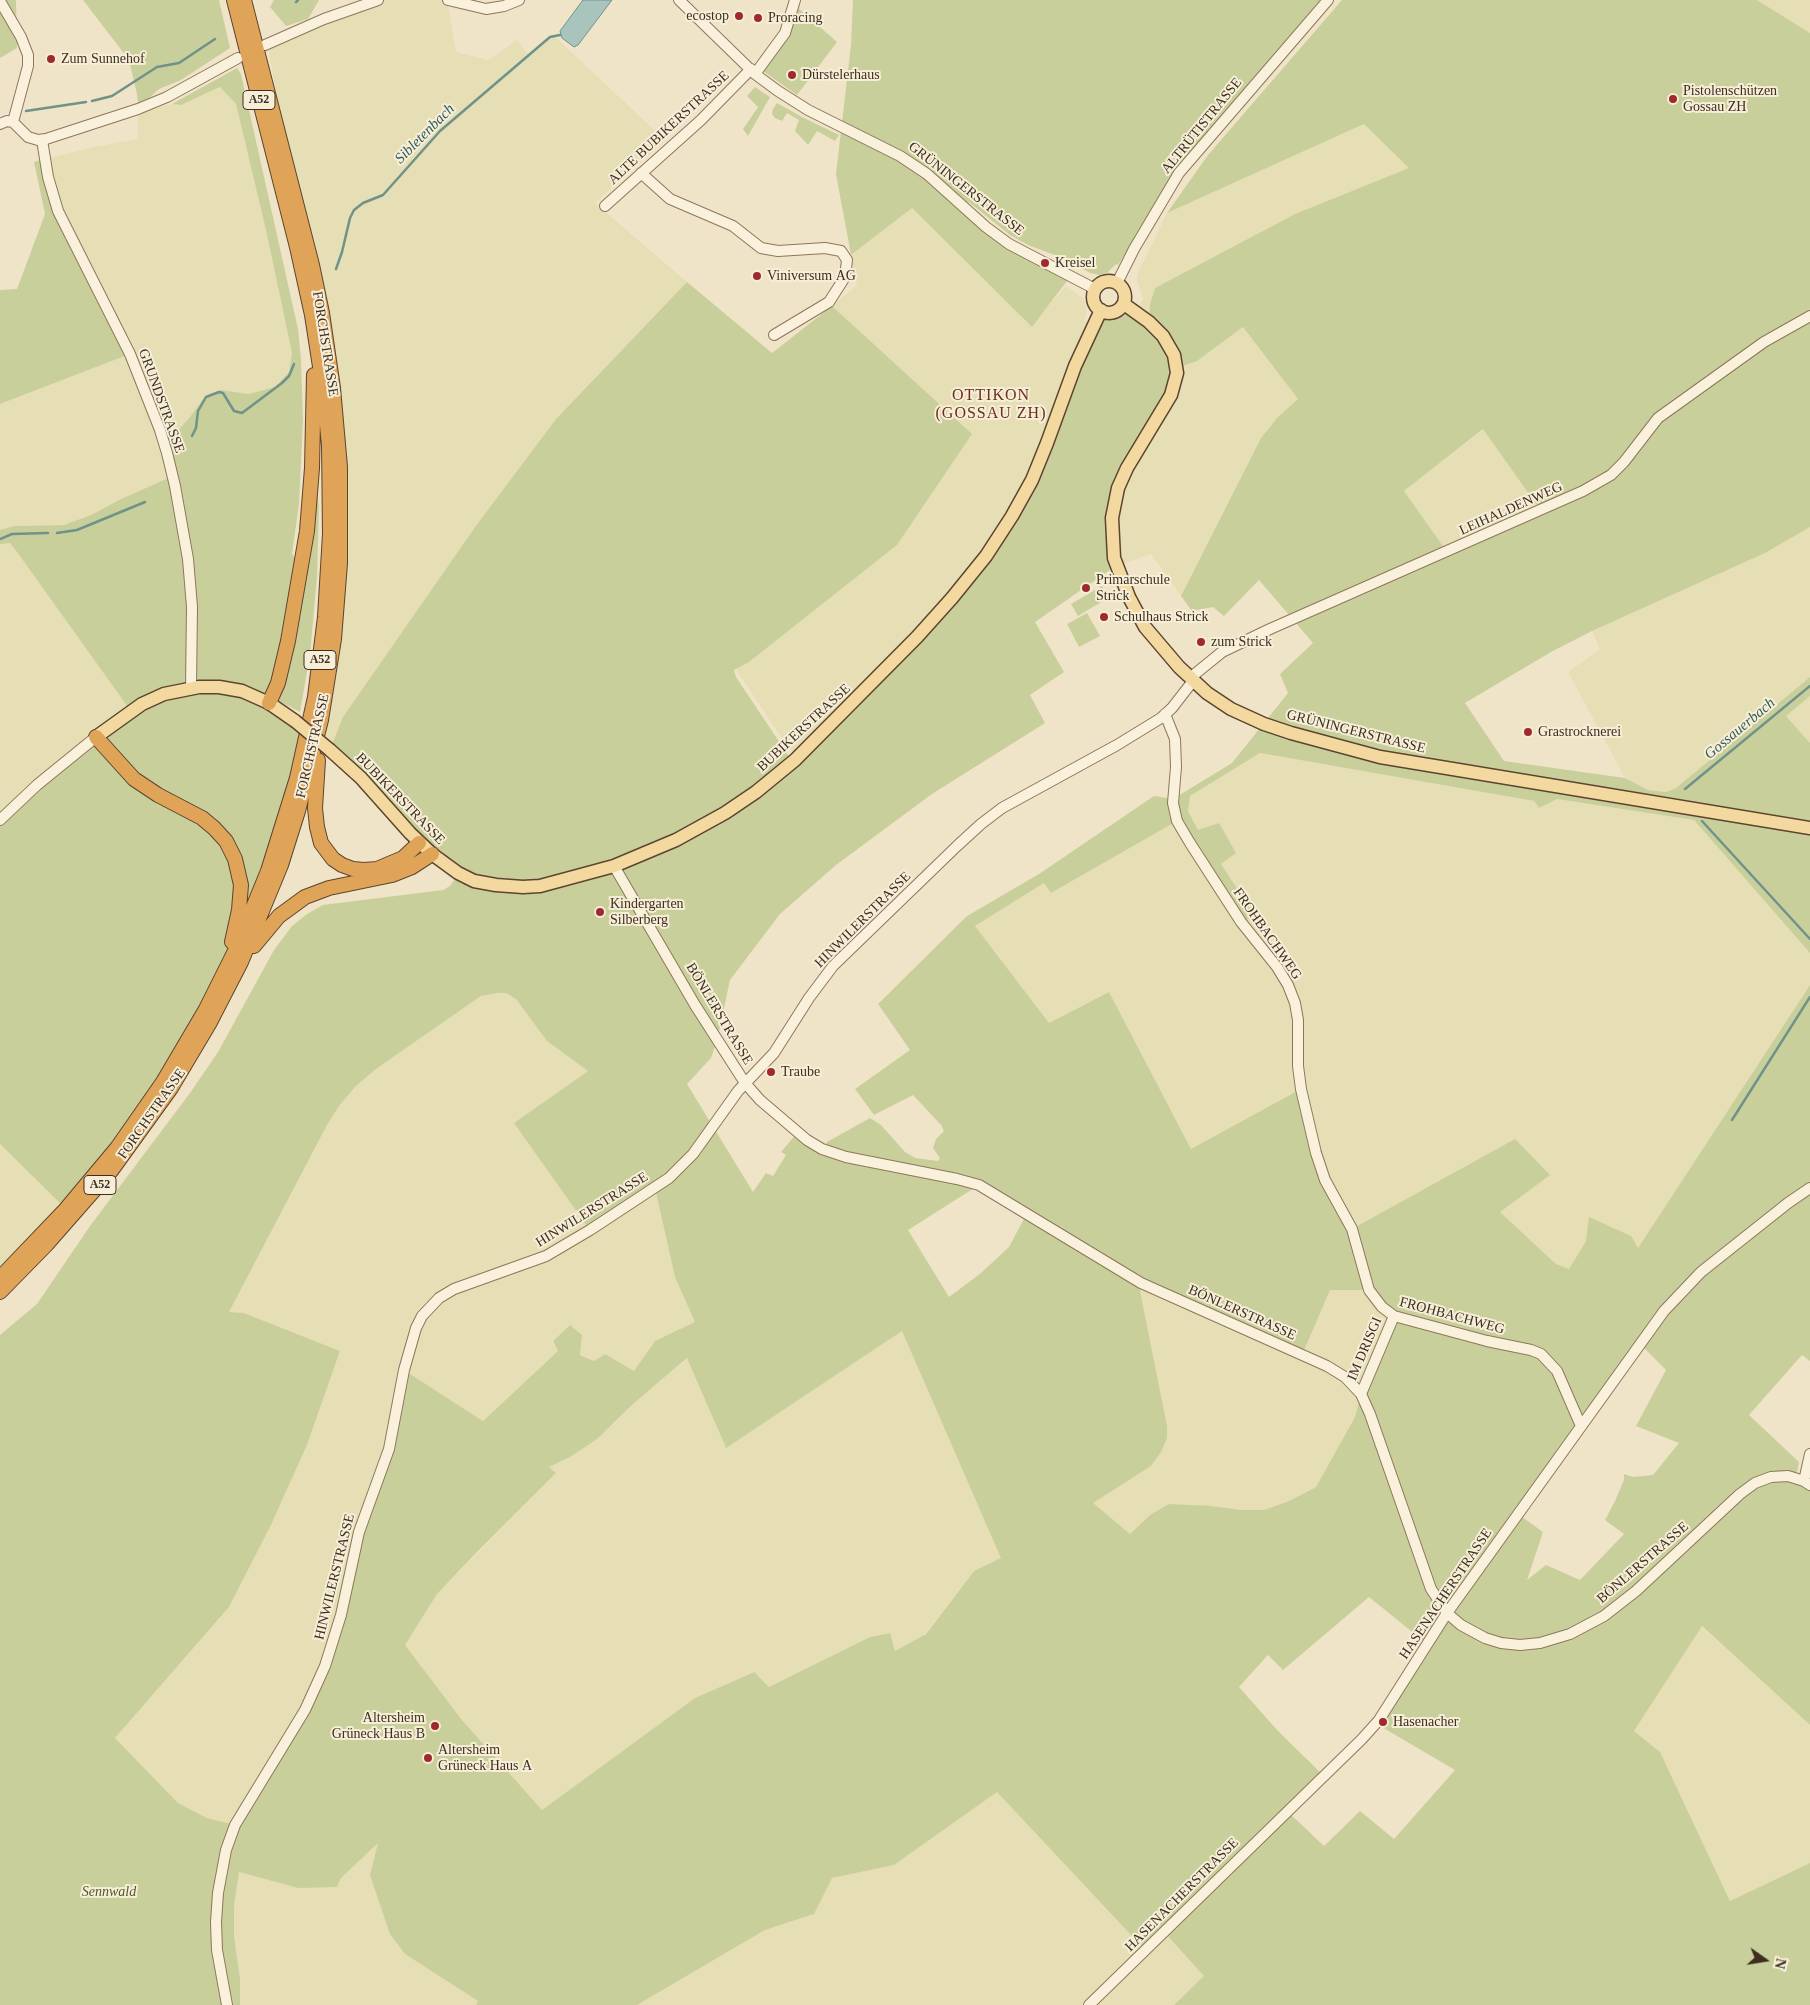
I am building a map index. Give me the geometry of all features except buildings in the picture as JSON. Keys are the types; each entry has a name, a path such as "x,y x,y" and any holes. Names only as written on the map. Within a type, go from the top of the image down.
{"highway":[{"name":"FORCHSTRASSE","path":"0,1278 66,1209 127,1134 178,1057 222,979 256,902 282,830 305,745 320,663 328,590 331,505 327,422 313,326 295,238 234,0"},
{"name":"FORCHSTRASSE","path":"0,1292 81,1208 133,1143 193,1053 241,962 270,894 306,786 321,720 334,639 340,553 340,467 333,388 322,313 312,265 244,0"},
{"path":"269,703 278,683 288,641 307,531 314,420 313,326"},
{"path":"321,720 316,814 319,836 328,854 346,867 369,870 400,860 408,855 419,843"},
{"path":"96,736 134,779 158,795 206,821 218,832 232,851 240,873 241,897 236,928 222,979"},
{"path":"241,962 276,920 298,901 329,888 392,875 412,867 432,854"}],"main road":[{"path":"1105,282 1117,284 1124,290 1124,304 1117,311 1110,313 1100,310 1094,302 1095,289 1105,282"},
{"name":"GRÜNINGERSTRASSE","path":"1124,304 1149,322 1164,336 1174,355 1176,373 1171,395 1126,468 1118,488 1112,518 1113,550 1122,580 1141,621 1155,640 1192,679 1220,702 1253,720 1291,733 1380,757 1810,828"},
{"name":"BUBIKERSTRASSE","path":"96,736 142,704 164,694 191,688 210,687 231,689 249,694 269,703 295,721 330,750 361,778 419,843 458,873 474,881 514,886 540,886 614,866 676,840 725,813 756,792 796,760 866,691 952,598 986,556 1012,516 1032,480 1075,366 1100,310"}],"street":[{"path":"265,44 324,19 378,0"},
{"path":"448,0 486,8 504,6 520,0"},
{"name":"GRÜNINGERSTRASSE","path":"679,0 753,71 798,104 900,156 932,179 986,227 1009,244 1095,289"},
{"name":"ALTE BUBIKERSTRASSE","path":"605,206 753,71 785,33 795,0"},
{"name":"ALTRÜTISTRASSE","path":"1117,284 1134,249 1179,173 1328,0"},
{"path":"0,2 21,37 28,55 28,66 13,122"},
{"path":"0,124 7,121 13,122 28,138 42,140 138,109 168,96 238,58"},
{"name":"GRUNDSTRASSE","path":"42,140 48,177 58,212 136,368 167,453 188,559 192,607 191,688"},
{"path":"641,173 670,199 733,226 761,248 778,251 826,248 841,251 847,260 846,277 829,302 774,335"},
{"name":"LEIHALDENWEG","path":"1192,679 1214,658 1263,632 1584,491 1611,475 1624,462 1658,418 1764,342 1810,316"},
{"name":"HINWILERSTRASSE","path":"227,2005 218,1950 216,1922 219,1886 226,1850 239,1819 305,1710 325,1666 341,1615 359,1532 389,1449 404,1370 416,1328 422,1316 438,1298 466,1283 539,1259 655,1188 676,1172 693,1154 727,1104 774,1053 809,998 837,961 981,824 1002,808 1111,748 1166,714 1192,679"},
{"name":"FROHBACHWEG","path":"1166,714 1174,734 1176,746 1173,803 1176,818 1190,844 1241,922 1277,967 1288,985 1295,1003 1298,1020 1298,1066 1301,1089 1316,1153 1325,1180 1352,1229 1369,1290 1382,1307 1394,1316 1541,1354 1556,1371 1581,1426"},
{"name":"BUBIKERSTRASSE","path":"0,820 37,785 96,736"},
{"name":"BÖNLERSTRASSE","path":"614,866 695,1005 745,1083 792,1130 822,1149 864,1161 979,1185 1141,1283 1327,1366 1344,1377 1361,1394 1370,1414 1430,1588 1447,1613 1461,1625 1485,1638 1501,1644 1520,1645 1540,1643 1570,1634 1604,1616 1636,1591 1733,1500 1755,1483 1780,1476 1788,1476 1807,1483"},
{"name":"HASENACHERSTRASSE","path":"1089,2005 1374,1726 1447,1613 1664,1311 1701,1272 1788,1202 1810,1188"},
{"name":"IM DRISGI","path":"1361,1394 1394,1316"},
{"path":"1807,1483 1810,1454"}],"shaded area":[{"path":"378,0 447,0 456,52 488,60 517,40 528,54 552,34 665,140 595,203 687,282 556,419 478,523 330,750 317,739 340,563 294,194 268,47"},
{"path":"1757,0 1810,0 1810,33 1762,3"},
{"path":"221,87 236,104 266,230 292,353 289,372 275,387 249,394 221,390 203,399 175,434 173,476 121,499 91,515 64,525 14,526 0,530 0,404 130,354 74,246 45,159 138,139 138,113 172,104 181,105"},
{"path":"1364,124 1410,168 1295,214 1156,288 1149,322 1136,311 1143,299 1137,280 1138,273 1167,213"},
{"path":"912,208 1031,326 1066,286 1084,299 1087,310 1084,321 1087,322 1030,470 1019,494 991,541 945,599 888,661 795,753 789,749 736,669 749,662 897,545 972,434 832,306 857,285 851,255"},
{"path":"1243,327 1298,399 1277,418 1261,438 1181,596 1151,554 1116,566 1112,518 1177,367 1197,361"},
{"path":"1484,429 1541,511 1446,552 1404,491"},
{"path":"1810,527 1810,677 1676,788 1666,792 1648,790 1625,778 1568,672 1600,649 1592,631 1765,553"},
{"path":"10,543 17,552 130,710 0,820 0,545"},
{"path":"1810,696 1810,743 1785,716"},
{"path":"1260,753 1534,801 1539,808 1557,799 1694,820 1810,953 1810,985 1638,1248 1586,1241 1569,1269 1556,1264 1500,1212 1352,1229 1191,1149 1109,992 1049,1023 975,926 1044,883 1051,893 1177,821 1254,916 1221,864 1219,823 1198,830 1188,811 1190,796"},
{"path":"506,993 516,999 547,1041 588,1071 514,1123 655,1188 675,1277 696,1322 655,1341 634,1371 605,1354 594,1361 580,1354 582,1335 570,1325 552,1341 558,1351 483,1421 412,1375 325,1666 235,1825 207,1818 178,1803 115,1738 229,1607 271,1525 307,1445 340,1351 244,1313 229,1312 327,1125 339,1106 356,1086 376,1069 481,996"},
{"path":"0,1144 66,1209 0,1278"},
{"path":"1141,1283 1302,1354 1329,1289 1369,1290 1394,1316 1361,1394 1355,1417 1316,1487 1289,1501 1264,1510 1242,1510 1211,1506 1150,1515 1130,1534 1092,1503 1151,1466 1167,1438 1167,1426 1140,1291"},
{"path":"902,1330 1002,1559 974,1571 925,1634 894,1652 890,1633 870,1637 769,1688 753,1672 695,1698 542,1810 462,1720 405,1645 437,1594 556,1473 549,1467 570,1457 610,1427 633,1404 688,1358 725,1447"},
{"path":"1701,1626 1810,1725 1810,1863 1730,1901 1660,1752 1634,1731"},
{"path":"997,1792 1145,1950 1164,1932 1205,1976 1174,2005 637,2005 765,1930 814,1914 832,1878 894,1865"},
{"path":"379,1842 405,1954 478,2001 476,2005 240,2005 240,1978 234,1936 234,1906 239,1872 298,1888 340,1878"}],"green space":[{"path":"0,0 16,0 17,48 0,58"},
{"path":"83,0 219,0 230,48 181,80 159,89 146,101 138,104 129,60"},
{"path":"274,0 319,0 308,19 286,26 270,7"},
{"path":"853,0 1328,0 1179,173 1118,265 1116,264 1107,273 1099,275 1090,273 1068,260 1028,245 1010,235 970,203 951,194 986,227 1070,277 1032,327 912,208 851,255 836,174 851,45"},
{"name":"Sennwald","path":"1342,0 1757,0 1810,33 1810,527 1765,553 1592,631 1551,652 1465,703 1504,761 1625,778 1648,790 1666,792 1676,788 1810,677 1810,696 1786,716 1810,743 1810,953 1694,820 1557,799 1539,808 1534,801 1260,753 1190,796 1188,811 1198,830 1219,823 1236,853 1221,864 1255,916 1241,922 1177,821 1051,893 1044,883 975,926 1049,1023 1109,992 1191,1149 1301,1089 1316,1153 1352,1229 1515,1139 1550,1175 1500,1212 1556,1264 1569,1269 1586,1241 1589,1217 1631,1236 1638,1248 1810,985 1810,1361 1802,1355 1749,1415 1799,1462 1796,1477 1810,1485 1810,1725 1702,1626 1634,1731 1660,1752 1730,1901 1810,1863 1810,2005 1174,2005 1204,1976 1164,1932 1145,1950 997,1792 894,1865 832,1878 814,1914 765,1930 637,2005 476,2005 478,2001 405,1954 390,1934 370,1875 378,1843 341,1878 337,1887 298,1888 239,1872 234,1906 234,1936 240,1978 240,2005 0,2005 0,1335 37,1304 90,1226 190,1093 218,1052 274,950 292,926 307,914 323,905 443,890 450,886 454,880 457,872 330,750 343,717 478,523 556,419 687,282 772,353 832,306 972,434 897,545 749,662 734,670 736,677 790,758 917,637 1012,516 1104,312 1110,313 1120,309 1149,321 1150,305 1155,288 1295,214 1409,168 1364,124 1167,213 1208,155","holes":["1243,327 1298,399 1277,418 1261,438 1181,596 1192,611 1213,607 1224,616 1259,580 1313,643 1280,674 1288,693 1232,763 1173,799 1154,796 1039,874 967,916 878,1004 910,1050 855,1089 874,1115 913,1095 941,1125 944,1131 936,1139 933,1148 940,1158 938,1161 915,1158 905,1152 881,1125 870,1118 827,1142 822,1149 797,1133 781,1152 786,1155 773,1176 766,1173 753,1192 687,1084 711,1058 717,1041 730,980 780,914 836,865 932,794 1045,723 1030,695 1064,672 1035,622 1116,566 1117,488 1177,373 1177,368 1197,361","1483,429 1541,511 1447,552 1404,491","506,993 516,999 547,1041 588,1071 514,1123 590,1230 655,1188 675,1277 695,1322 655,1341 634,1371 605,1354 594,1361 580,1355 582,1335 570,1325 553,1341 558,1351 483,1421 404,1370 374,1492 312,1698 235,1825 207,1818 178,1803 115,1738 229,1607 271,1525 307,1445 340,1351 244,1313 229,1312 327,1125 339,1106 356,1086 376,1069 481,996","979,1185 1027,1213 1009,1247 981,1273 949,1297 908,1230","1141,1283 1302,1355 1330,1290 1369,1290 1394,1316 1361,1394 1355,1417 1316,1487 1289,1501 1264,1510 1169,1504 1150,1515 1130,1534 1093,1503 1151,1466 1161,1452 1167,1438 1167,1426 1140,1291","902,1331 1001,1558 974,1571 926,1634 895,1651 890,1633 870,1637 769,1687 754,1672 695,1698 542,1810 462,1720 405,1645 437,1594 556,1473 549,1467 570,1457 597,1439 633,1404 687,1358 726,1448","1640,1344 1666,1370 1636,1426 1679,1443 1653,1475 1633,1477 1624,1474 1624,1480 1605,1520 1624,1534 1580,1580 1546,1565 1527,1580 1543,1532 1518,1514","1369,1597 1427,1644 1380,1726 1455,1770 1394,1839 1360,1811 1324,1846 1287,1811 1323,1775 1278,1731 1239,1687 1268,1655 1283,1670"]},
{"path":"798,8 837,42 797,95 763,71 793,26"},
{"path":"237,68 241,74 298,329 301,359 303,420 299,504 292,554 302,564 269,703 308,732 287,813 206,1009 66,1209 0,1144 0,820 130,710 10,543 0,544 0,530 14,526 64,525 91,515 121,499 173,476 160,430 168,426 175,434 203,399 221,390 249,394 275,387 289,372 292,353 266,230 236,104 220,87 181,105 172,104"},
{"path":"755,87 770,97 748,136 743,129 758,107 747,96"},
{"path":"777,103 839,135 835,141 817,131 808,145 795,131 799,120 787,113 782,121 775,118 772,114"},
{"path":"45,159 48,177 130,354 0,404 0,290 17,289 45,214 34,162"},
{"path":"316,479 319,507 317,577 310,654 300,712 279,701 297,631 308,569"},
{"path":"1102,586 1108,598 1078,616 1071,604"},
{"path":"1087,613 1100,636 1079,647 1067,624"}],"water":[{"path":"583,0 612,0 578,45 574,47 562,38 560,31"}],"waterway":[{"name":"Sibletenbach","path":"336,269 354,210 363,203 383,195 440,131 550,37 560,35"},
{"path":"92,101 112,96 157,67 179,63 215,39"},
{"path":"26,111 86,102"},
{"name":"Sibletenbach","path":"192,436 196,428 198,411 206,397 219,392 223,393 234,411 242,413 282,383 289,376 294,364"},
{"name":"Sibletenbach","path":"57,533 77,530 145,502"},
{"name":"Sibletenbach","path":"0,539 12,534 48,533"},
{"name":"Gossauerbach","path":"1685,789 1810,686"},
{"name":"Gossauerbach","path":"1702,821 1810,939"},
{"name":"Gossauerbach","path":"1732,1120 1810,997"}],"place":[{"name":"ecostop","path":"739,16"},
{"name":"Proracing","path":"758,18"},
{"name":"Zum Sunnehof","path":"51,59"},
{"name":"Dürstelerhaus","path":"792,75"},
{"name":"Pistolenschützen Gossau ZH","path":"1673,99"},
{"name":"Kreisel","path":"1045,263"},
{"name":"Viniversum AG","path":"757,276"},
{"name":"Primarschule Strick","path":"1086,588"},
{"name":"Schulhaus Strick","path":"1104,617"},
{"name":"zum Strick","path":"1201,642"},
{"name":"Grastrocknerei","path":"1528,732"},
{"name":"Kindergarten Silberberg","path":"600,912"},
{"name":"Traube","path":"771,1072"},
{"name":"Hasenacher","path":"1383,1722"},
{"name":"Altersheim Grüneck Haus B","path":"435,1726"},
{"name":"Altersheim Grüneck Haus A","path":"428,1758"}],"district":[{"name":"OTTIKON (GOSSAU ZH)","path":"991,405"}]}
